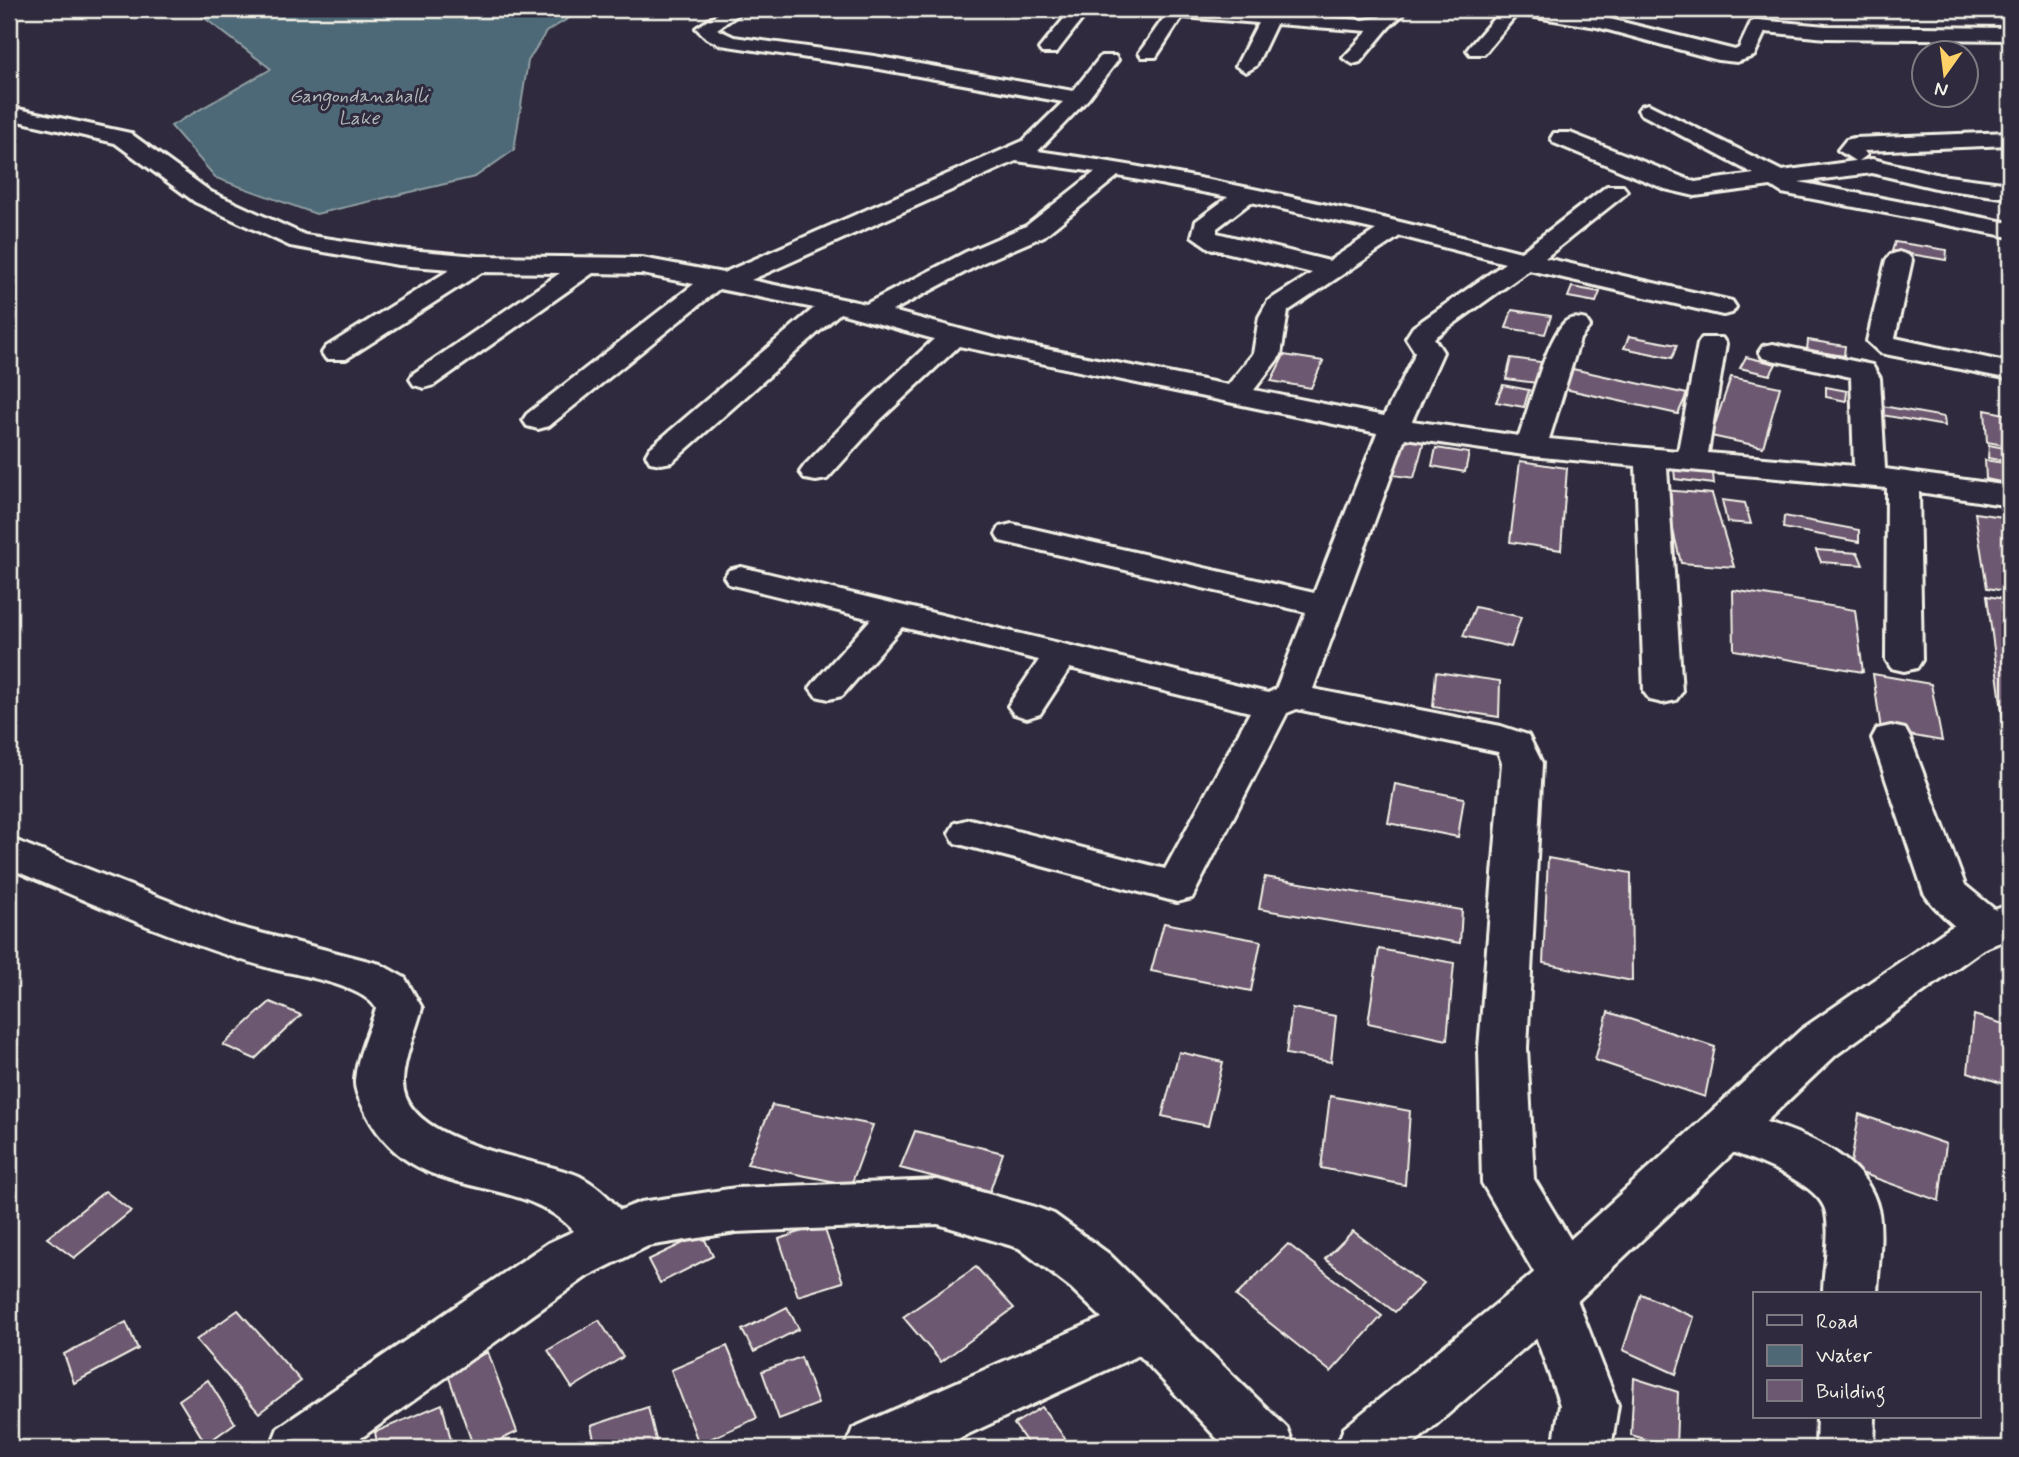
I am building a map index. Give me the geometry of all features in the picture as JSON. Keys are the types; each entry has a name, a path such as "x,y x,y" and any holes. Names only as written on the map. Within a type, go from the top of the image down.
{"street":[{"path":"737,9 705,28 712,35 727,41 841,56 1078,98"},
{"path":"1049,49 1081,9"},
{"path":"1157,10 1363,26 1387,22 1400,9"},
{"path":"1477,51 1511,9"},
{"path":"1520,9 1737,56 1748,52 1767,9"},
{"path":"1149,53 1177,11"},
{"path":"1635,32 1643,13"},
{"path":"1246,66 1269,19"},
{"path":"1353,58 1380,29 1379,24"},
{"path":"1758,26 1826,32 2010,34"},
{"path":"538,420 721,280 1031,146 1078,98 1108,60"},
{"path":"1648,110 1767,179 1833,198 2010,230"},
{"path":"9,113 122,138 203,197 299,241 398,257 477,264 642,266 834,304 952,337 1394,427 1531,447 1903,480 2010,496"},
{"path":"1562,138 1673,184 1705,188 1872,166 1940,182 2010,191"},
{"path":"1872,166 1849,150 1854,145 2010,138"},
{"path":"1014,154 1247,194 1398,227 1525,261 1723,307"},
{"path":"868,313 975,257 1035,231 1113,169"},
{"path":"970,833 1177,887 1282,701 1326,606 1394,427 1427,359 1429,352 1420,338 1423,333 1525,261 1615,191"},
{"path":"1247,194 1205,226 1204,236 1217,243 1333,270"},
{"path":"1235,396 1267,355 1272,317 1277,307 1398,227"},
{"path":"1899,260 1881,341 1890,347 2010,371"},
{"path":"336,353 477,264"},
{"path":"424,379 589,264"},
{"path":"662,455 834,304"},
{"path":"1531,447 1567,338 1576,326"},
{"path":"816,472 870,414 952,337"},
{"path":"1691,462 1712,344"},
{"path":"1773,352 1862,371 1866,378 1870,477"},
{"path":"1651,458 1663,692"},
{"path":"1903,480 1905,660"},
{"path":"1012,534 1326,606"},
{"path":"741,577 1060,656 1282,701 1487,735 1514,744 1522,763 1503,1048 1508,1183 1557,1285 1589,1405 1581,1448"},
{"path":"829,688 893,616"},
{"path":"1027,706 1060,656"},
{"path":"1891,738 1947,893 2000,925"},
{"path":"9,852 219,938 364,976 389,990 399,1008 378,1082 390,1116 412,1140 450,1158 533,1180 564,1193 592,1213 610,1239"},
{"path":"1365,1448 1557,1285 1819,1042 1967,938 2000,925"},
{"path":"1726,1129 1794,1154 1836,1182 1852,1209 1850,1292"},
{"path":"299,1448 567,1260 641,1225 736,1210 939,1202 1035,1230 1090,1271 1147,1325 1266,1448"},
{"path":"874,1448 1147,1325"},
{"path":"1845,1448 1846,1418"}],"water":[{"name":"Gangondanahalli Lake","path":"193,9 584,9 546,32 528,61 514,150 475,177 316,214 216,178 171,126 271,69"}],"building":[{"path":"1895,242 1947,250 1946,260 1892,251"},
{"path":"1572,287 1600,292 1596,302 1568,297"},
{"path":"1512,310 1551,316 1545,334 1506,328"},
{"path":"1629,336 1677,345 1672,358 1624,348"},
{"path":"1808,340 1845,346 1844,356 1807,350"},
{"path":"1284,355 1323,361 1311,388 1271,381"},
{"path":"1746,357 1776,364 1770,375 1740,368"},
{"path":"1511,358 1541,362 1536,383 1506,379"},
{"path":"1568,368 1687,394 1678,414 1556,387"},
{"path":"1731,377 1780,387 1763,447 1711,436"},
{"path":"1503,385 1529,390 1524,407 1496,402"},
{"path":"1826,387 1847,391 1846,401 1826,397"},
{"path":"1877,405 1944,417 1945,426 1876,414"},
{"path":"1985,410 2010,415 2010,446 1987,442"},
{"path":"1403,438 1424,441 1414,478 1393,475"},
{"path":"1989,445 2010,449 2010,462 1988,458"},
{"path":"1436,448 1469,453 1465,472 1432,466"},
{"path":"1985,460 2010,464 2010,484 1986,479"},
{"path":"1520,461 1567,468 1561,550 1510,542"},
{"path":"1674,468 1713,474 1714,484 1675,479"},
{"path":"1663,490 1712,494 1734,567 1681,563"},
{"path":"1722,500 1745,503 1751,524 1727,522"},
{"path":"1975,513 2010,518 2010,592 1987,588"},
{"path":"1784,516 1859,530 1859,542 1783,528"},
{"path":"1816,550 1858,553 1863,565 1821,562"},
{"path":"1733,590 1855,610 1863,672 1734,650"},
{"path":"1987,596 2010,600 2010,772"},
{"path":"1475,607 1521,617 1511,647 1463,636"},
{"path":"1436,672 1500,681 1499,717 1433,707"},
{"path":"1873,674 1931,684 1942,741 1881,730"},
{"path":"1395,784 1464,798 1458,837 1388,823"},
{"path":"1548,858 1631,873 1632,981 1543,963"},
{"path":"1265,877 1462,910 1460,943 1259,909"},
{"path":"1164,923 1261,941 1251,991 1151,971"},
{"path":"1379,949 1454,963 1447,1040 1368,1023"},
{"path":"270,1002 301,1015 255,1059 223,1045"},
{"path":"1292,1008 1336,1016 1331,1062 1286,1054"},
{"path":"1608,1012 1715,1047 1705,1097 1595,1060"},
{"path":"1974,1015 2010,1026 2010,1086 1968,1072"},
{"path":"1179,1052 1223,1062 1208,1126 1162,1116"},
{"path":"1330,1096 1410,1111 1405,1185 1321,1168"},
{"path":"772,1105 873,1125 851,1185 747,1164"},
{"path":"1859,1114 1946,1144 1939,1201 1850,1169"},
{"path":"915,1131 1003,1153 990,1191 900,1168"},
{"path":"105,1191 131,1211 74,1258 47,1238"},
{"path":"823,1224 843,1282 798,1296 779,1239"},
{"path":"1353,1231 1423,1284 1395,1312 1325,1259"},
{"path":"702,1234 713,1256 660,1283 648,1260"},
{"path":"1288,1244 1382,1316 1331,1372 1236,1296"},
{"path":"976,1267 1014,1308 941,1362 903,1317"},
{"path":"1641,1294 1694,1317 1676,1374 1623,1350"},
{"path":"787,1307 799,1329 754,1352 742,1330"},
{"path":"238,1310 301,1381 259,1413 196,1340"},
{"path":"599,1320 623,1357 572,1388 548,1350"},
{"path":"126,1322 138,1349 74,1383 64,1354"},
{"path":"727,1346 757,1418 699,1444 671,1370"},
{"path":"488,1352 517,1432 483,1448 474,1448 447,1372"},
{"path":"801,1357 818,1404 779,1419 762,1371"},
{"path":"1634,1378 1678,1392 1676,1448 1631,1435"},
{"path":"208,1380 235,1423 206,1444 179,1400"},
{"path":"442,1404 453,1448 378,1448 375,1432"},
{"path":"648,1407 658,1448 596,1448 591,1426"},
{"path":"1042,1407 1072,1448 1031,1448 1014,1424"}]}
